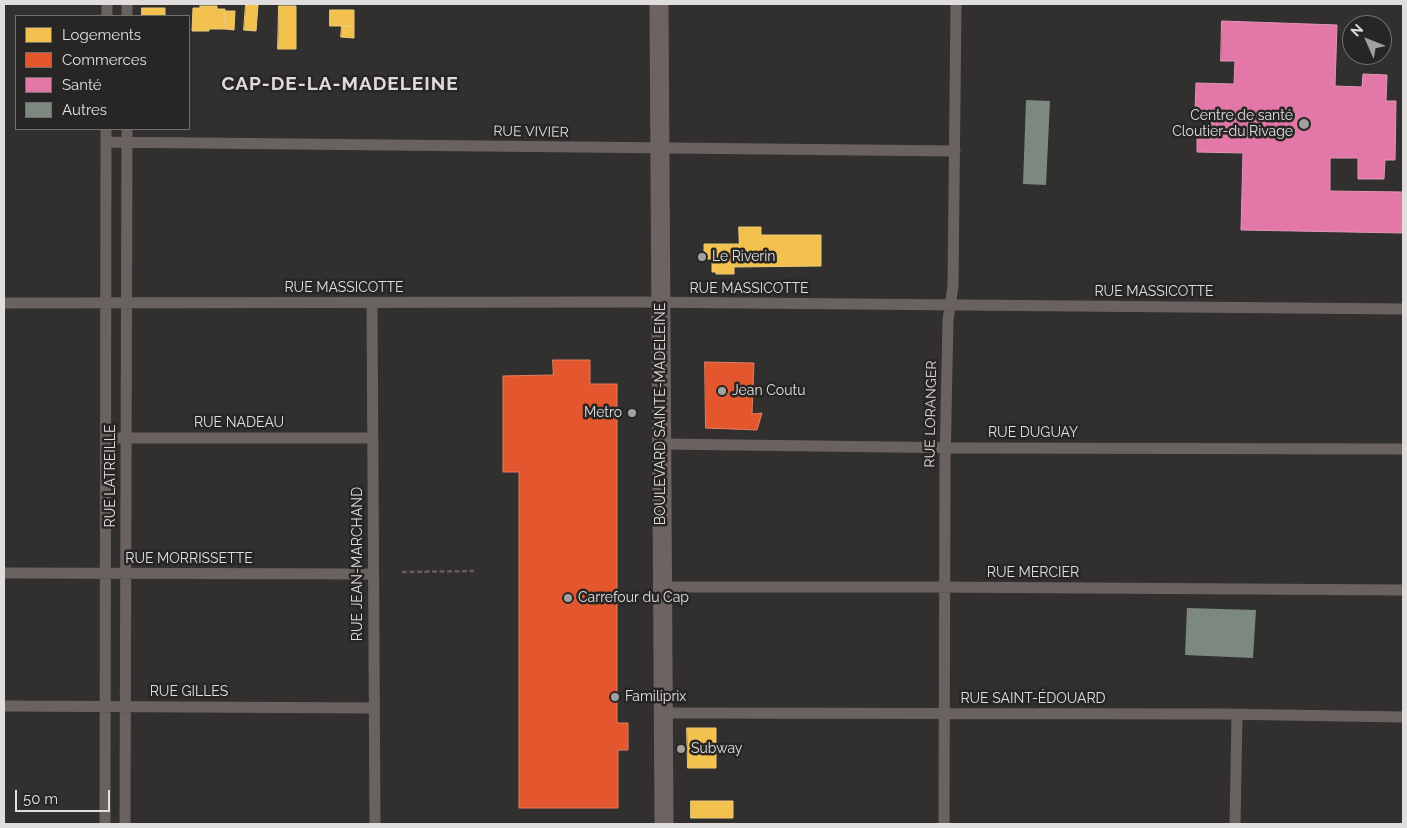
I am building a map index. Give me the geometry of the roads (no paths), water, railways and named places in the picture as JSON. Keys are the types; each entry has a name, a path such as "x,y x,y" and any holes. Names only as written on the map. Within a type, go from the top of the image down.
{"main road":[{"name":"BOULEVARD SAINTE-MADELEINE","path":"658,4 664,824"}],"street":[{"name":"RUE LORANGER","path":"944,824 946,447 948,320 953,286 956,4"},
{"name":"RUE LATREILLE","path":"105,824 106,130"},
{"name":"RUE LATREILLE","path":"125,824 127,130"},
{"name":"RUE VIVIER","path":"106,142 955,151"},
{"name":"RUE JEAN-MARCHAND","path":"372,302 375,824"},
{"name":"RUE MASSICOTTE","path":"4,303 661,303 1403,309"},
{"name":"RUE NADEAU","path":"106,438 372,438"},
{"name":"RUE DUGUAY","path":"662,444 1403,449"},
{"name":"RUE MORRISSETTE","path":"4,573 374,574"},
{"name":"RUE MERCIER","path":"662,587 1403,590"},
{"name":"RUE GILLES","path":"4,706 374,708"},
{"name":"RUE SAINT-ÉDOUARD","path":"663,713 1403,717"},
{"path":"1235,824 1237,715"}],"place":[{"name":"Centre de santé Cloutier-du Rivage","path":"1304,124"},
{"name":"Le Riverin","path":"702,257"},
{"name":"Jean Coutu","path":"722,391"},
{"name":"Metro","path":"632,413"},
{"name":"Carrefour du Cap","path":"568,598"},
{"name":"Familiprix","path":"615,697"},
{"name":"Subway","path":"681,749"}],"district":[{"name":"CAP-DE-LA-MADELEINE","path":"340,84"}]}
